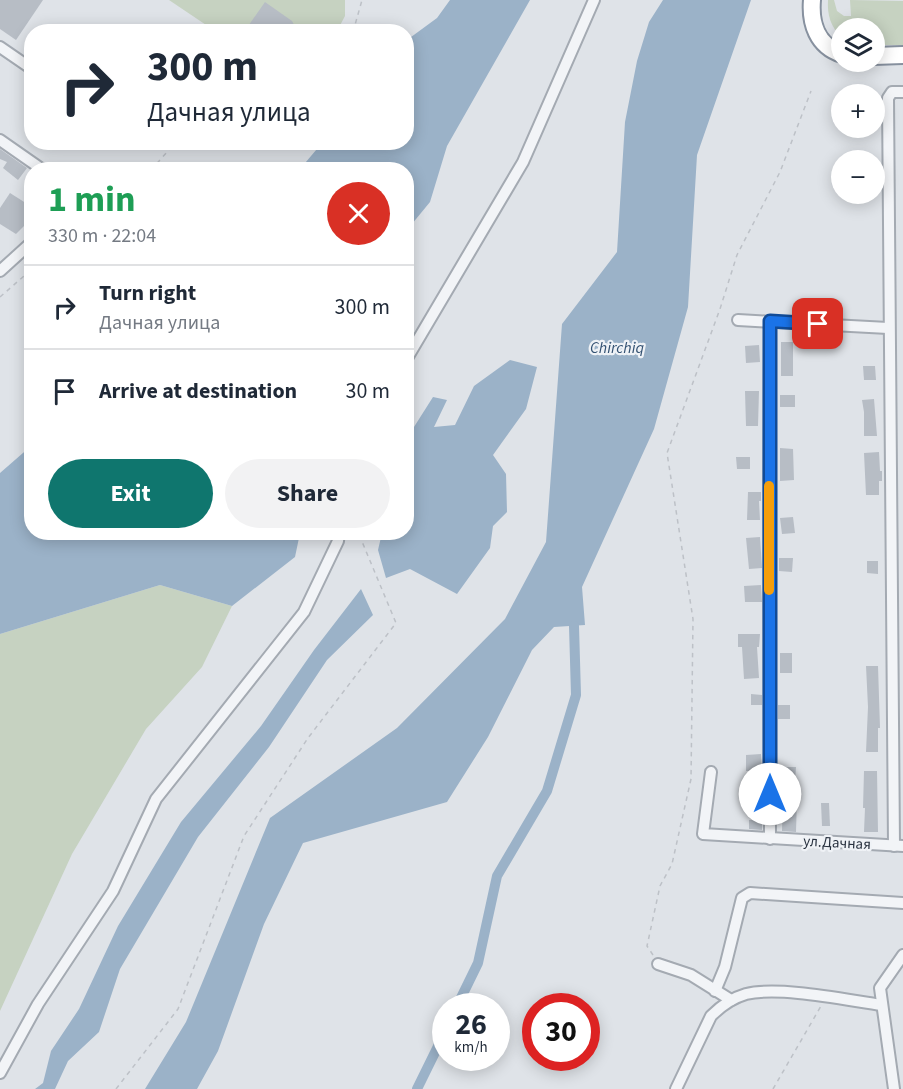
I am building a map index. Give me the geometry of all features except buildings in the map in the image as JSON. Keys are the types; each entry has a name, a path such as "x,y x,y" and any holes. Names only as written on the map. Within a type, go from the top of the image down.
{"highway":[{"path":"812,0 812,19 817,33 831,48"},
{"path":"885,56 903,55"}],"street":[{"path":"414,346 523,162 594,0"},
{"path":"0,47 24,64"},
{"path":"898,846 888,328 888,98 892,92 903,92"},
{"path":"0,140 32,162"},
{"path":"0,271 24,249"},
{"path":"738,320 888,328"},
{"path":"770,321 771,839"},
{"path":"0,1073 38,1004 113,891 156,800 304,612 338,540"},
{"name":"ул.Дачная","path":"711,772 702,834 898,846"},
{"path":"715,991 725,967 742,898 750,893 903,903"},
{"path":"894,1089 880,988 903,955"},
{"path":"658,964 691,975 731,1000"},
{"path":"676,1089 711,1016 720,1006 748,993 792,993 882,1005"}],"path":[{"path":"355,24 362,0"},
{"path":"658,964 647,946 660,886 672,864 691,779 693,619 667,453 737,255 780,172 811,92"},
{"path":"158,162 169,150"},
{"path":"0,297 24,276"},
{"path":"116,1089 178,1009 244,836 308,738 396,623 361,540"},
{"path":"773,1089 826,997"}],"green space":[{"path":"169,0 345,0 345,16 341,24 205,24"},
{"path":"828,0 834,0 837,11 844,16 851,16 850,0 903,1 903,45 885,45 885,18 831,18 831,22"},
{"path":"160,585 232,606 202,667 146,729 72,854 0,1011 0,634"}],"water":[{"path":"450,0 530,0 447,146 430,202 414,221 414,162 306,162 316,150 414,150 414,35 437,18"},
{"name":"Chirchiq","path":"663,0 751,0 697,155 688,307 654,429 582,587 585,625 554,627 532,650 488,737 447,802 303,843 264,924 218,1051 197,1089 145,1089 186,1022 270,818 397,728 505,619 546,542 562,324 617,252 625,122 637,61 649,22"},
{"path":"510,360 537,367 526,409 493,455 506,474 507,512 493,526 490,548 457,594 410,569 386,578 378,550 380,540 414,540 414,427 433,397 447,400 434,427 455,425 474,386"},
{"path":"24,452 24,540 299,540 295,557 232,606 160,585 0,634 0,473"},
{"path":"361,589 373,615 327,660 269,747 198,837 120,969 99,1032 68,1061 55,1089 35,1089 43,1083 51,1051 79,1009 118,926 181,822 261,726 314,650"}],"waterway":[{"path":"463,993 478,963 497,876 547,791 576,695 574,626"},
{"path":"417,1089 432,1058"}],"slow traffic":[{"path":"769,486 769,590"}],"route":[{"path":"770,794 770,321 818,324"}]}
